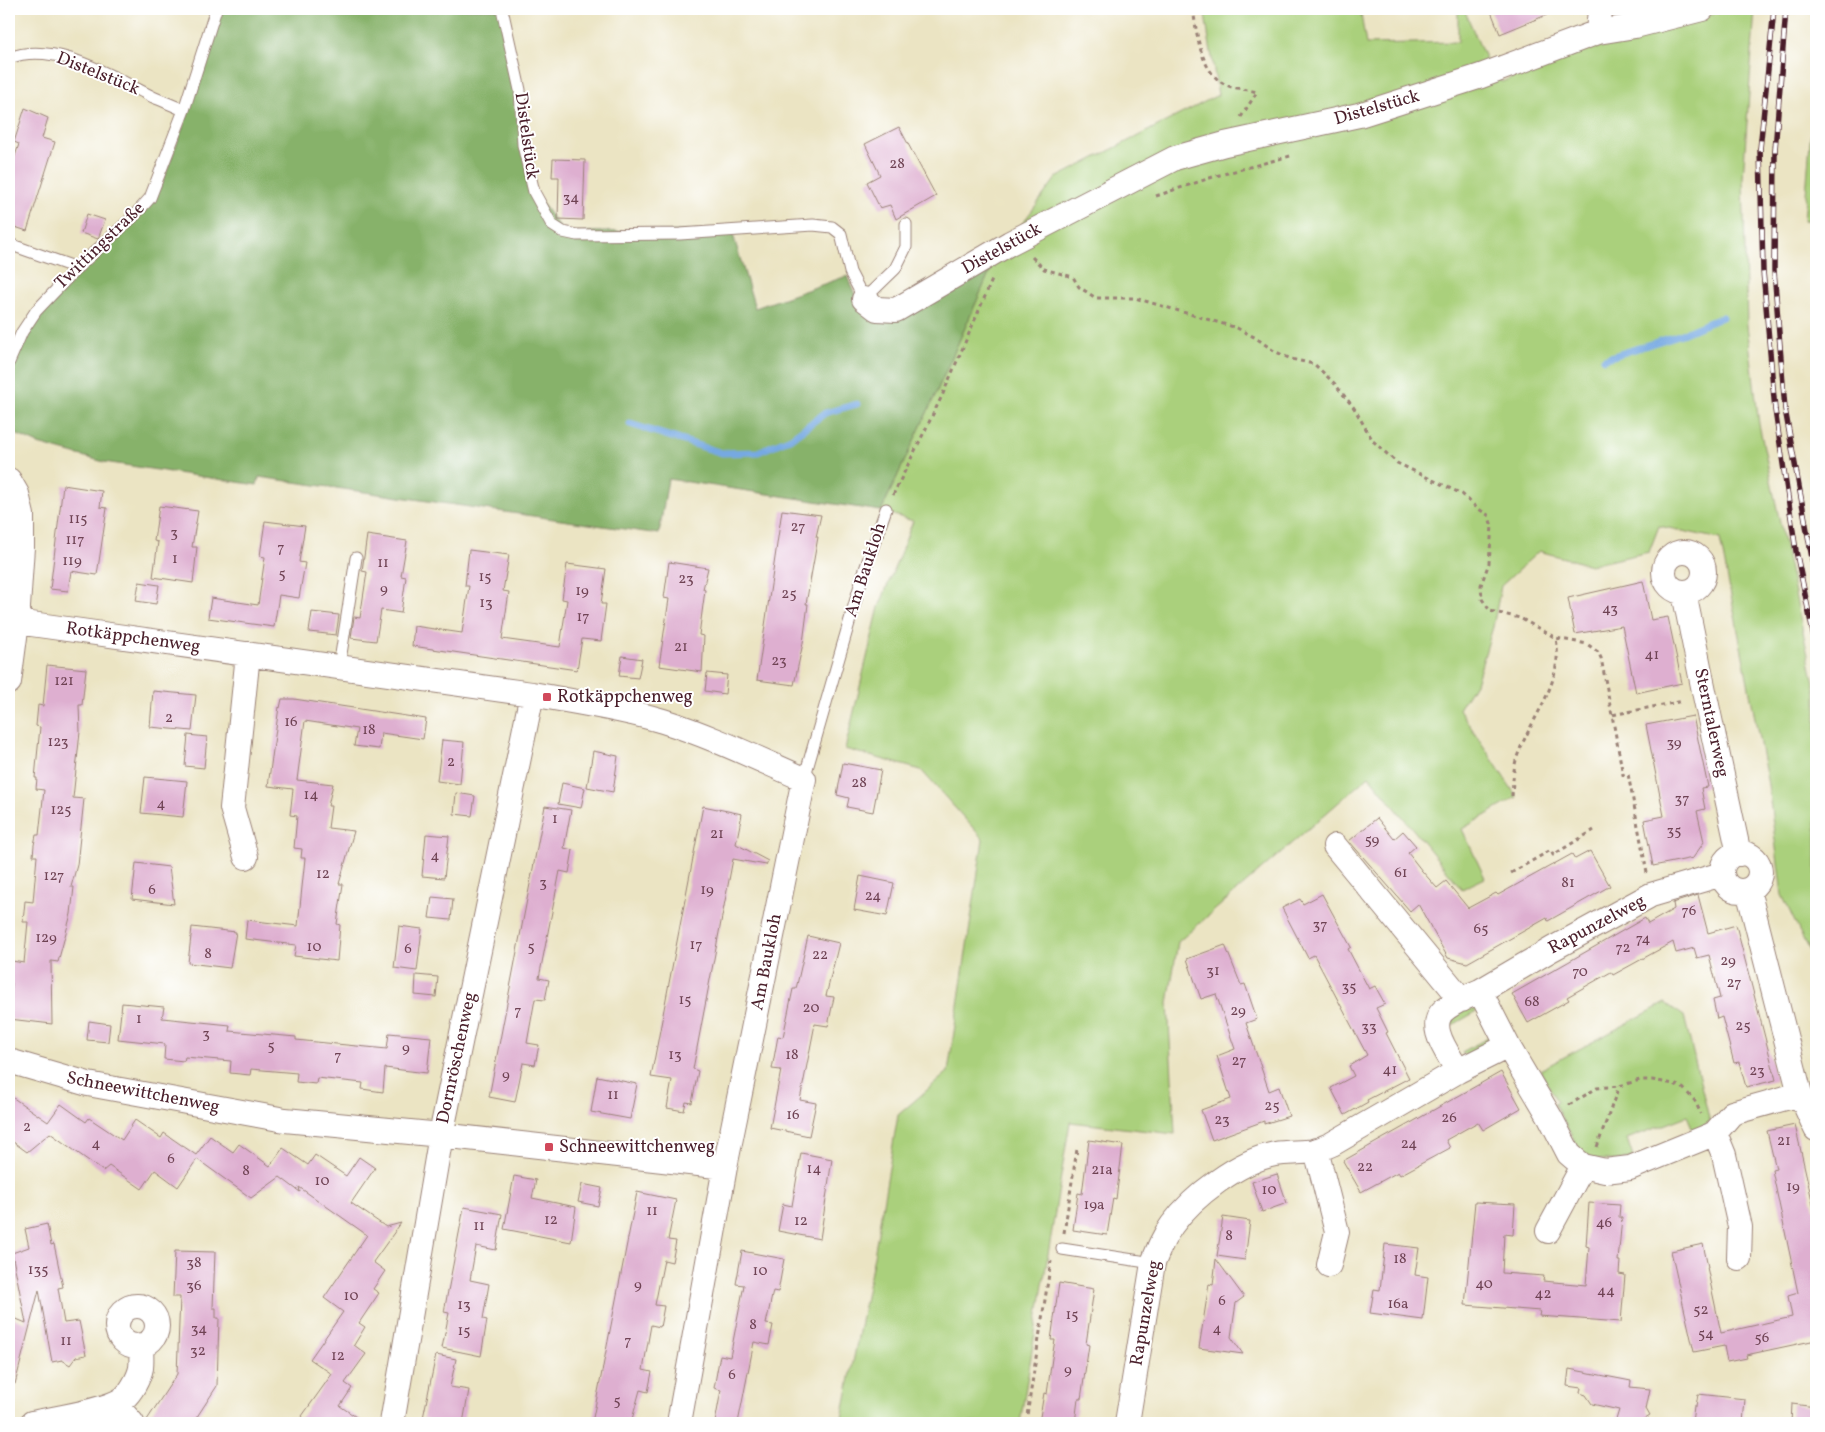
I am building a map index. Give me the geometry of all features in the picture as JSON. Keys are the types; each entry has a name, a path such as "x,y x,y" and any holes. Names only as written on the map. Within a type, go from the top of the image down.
{"street":[{"name":"Distelstück","path":"864,298 877,309 896,310 1010,243 1175,158 1226,144 1359,115 1481,76 1599,20 1635,26 1702,9"},
{"path":"9,480 17,494 22,515 17,622 9,682"},
{"name":"Sterntalerweg","path":"1684,593 1739,854"},
{"name":"Rotkäppchenweg","path":"17,622 532,694 602,707 662,721 724,744 804,779"},
{"path":"246,857 232,808 248,654"},
{"name":"Dornröschenweg","path":"392,1423 441,1135 532,694"},
{"name":"Am Baukloh","path":"679,1423 725,1167 804,779"},
{"path":"1335,846 1471,995 1508,1046 1550,1117 1569,1154 1586,1167 1604,1171 1630,1168 1713,1134 1732,1113 1800,1094"},
{"path":"1739,854 1750,856 1759,868 1759,878 1753,887 1748,890 1737,891 1731,889 1723,880 1723,867 1726,860 1739,854"},
{"name":"Rapunzelweg","path":"1458,1071 1438,1034 1438,1018 1447,1008 1651,895 1722,874"},
{"path":"1748,890 1800,1094 1816,1129"},
{"name":"Rapunzelweg","path":"1127,1423 1153,1263 1159,1247 1172,1225 1188,1208 1210,1188 1245,1164 1274,1154 1316,1150 1347,1136 1458,1071 1508,1046"},
{"name":"Schneewittchenweg","path":"9,1062 88,1084 285,1120 441,1135 725,1167"},
{"path":"1713,1134 1724,1155 1740,1227 1739,1258"},
{"path":"1316,1150 1338,1232 1328,1265"},
{"path":"1548,1231 1586,1167"},
{"path":"32,1423 115,1404 125,1397 136,1381 141,1368 141,1345"},
{"path":"115,1404 132,1423"}],"lane":[{"name":"Twittingstraße","path":"9,362 22,332 36,311 77,268 132,218 150,198 184,110 216,9"},
{"name":"Distelstück","path":"502,9 520,90 523,145 534,192 552,225 563,232 577,235 680,234 813,225 832,227 841,234 850,272 864,298"},
{"name":"Distelstück","path":"9,58 21,53 55,55 84,64 184,110"},
{"path":"864,298 895,269 906,247 906,224"},
{"path":"9,244 77,268"},
{"name":"Am Baukloh","path":"804,779 862,578 886,509"},
{"path":"340,667 356,558"},
{"path":"1062,1249 1153,1263"}],"path":[{"path":"1193,9 1204,60 1212,73 1226,84 1257,92 1226,144"},
{"path":"1155,196 1216,176 1302,152"},
{"path":"1027,252 1044,269 1073,277 1079,287 1096,298 1135,298 1237,328 1256,338 1274,352 1291,359 1314,364 1334,383 1354,408 1373,440 1397,463 1462,494 1488,515 1492,526 1489,564 1481,585 1482,600 1490,611 1520,618 1556,638 1587,644 1598,652 1601,658 1623,775 1628,774 1651,895"},
{"path":"886,509 942,396 993,277"},
{"path":"1512,796 1517,759 1542,709 1556,671 1558,651 1556,638"},
{"path":"1612,715 1705,696"},
{"path":"1511,873 1551,850 1553,855 1594,830"},
{"path":"1550,1117 1597,1088 1619,1086 1640,1080 1652,1080 1674,1084 1683,1088 1695,1101 1713,1134"},
{"path":"1586,1167 1619,1086"},
{"path":"1026,1422 1053,1247 1062,1249 1077,1149"}],"green space":[{"path":"220,9 502,9 534,192 563,232 732,231 755,308 847,276 856,297 872,313 994,262 881,511 668,479 659,534 259,477 257,485 104,462 38,444 9,433 9,392 13,370 20,349 44,312 59,295 137,220 156,195 166,175 194,95 211,44"},
{"path":"1204,9 1360,9 1366,44 1458,42 1458,9 1464,9 1486,60 1501,82 1601,42 1733,9 1755,9 1743,178 1747,325 1759,424 1816,693 1816,966 1782,895 1768,785 1720,539 1659,526 1649,552 1590,565 1539,551 1501,586 1493,627 1477,680 1459,709 1517,797 1462,829 1485,878 1462,889 1369,776 1178,942 1168,1003 1175,1134 1070,1122 1020,1423 841,1423 874,1256 898,1115 948,1072 983,839 921,770 845,749 879,607 913,521 881,511 994,262 1056,178 1218,95"},
{"path":"1816,62 1816,217 1804,221"},
{"path":"1665,1003 1684,1016 1710,1122 1694,1132 1687,1116 1627,1139 1633,1157 1621,1161 1592,1159 1579,1149 1554,1104 1557,1102 1540,1070"},
{"path":"1475,1006 1479,1010 1451,1026 1450,1022 1454,1015"},
{"path":"1493,1035 1494,1040 1466,1056 1462,1052"}],"building":[{"path":"1490,9 1561,9 1500,34"},
{"path":"25,108 48,118 42,138 55,142 27,231 9,225 9,174 19,144 14,142"},
{"path":"899,127 936,196 896,219 890,205 880,208 867,182 880,175 865,144"},
{"path":"553,159 585,160 583,220 558,219 559,177 552,177"},
{"path":"87,214 105,220 98,239 81,233"},
{"path":"63,485 102,491 100,507 107,508 97,575 71,571 68,591 50,589"},
{"path":"159,506 198,511 192,547 197,547 193,583 153,577 158,542 154,541"},
{"path":"782,510 821,515 806,604 808,604 803,643 794,685 757,680"},
{"path":"265,521 305,526 299,562 305,563 299,598 279,595 274,627 208,618 211,598 258,605 265,557 260,556"},
{"path":"367,535 407,541 401,576 406,577 401,613 381,610 376,641 351,638 354,617 360,618 367,572 362,571"},
{"path":"469,550 509,555 503,591 509,592 502,639 560,647 567,600 562,599 567,564 606,569 601,604 606,604 601,641 582,639 577,670 412,646 414,626 462,633 469,586 465,586"},
{"path":"669,562 708,568 703,589 705,590 699,635 704,636 702,672 659,666 669,599 664,598"},
{"path":"1643,581 1651,620 1668,617 1682,683 1636,693 1622,626 1575,634 1568,598"},
{"path":"139,582 159,585 156,604 136,601"},
{"path":"312,612 339,615 336,635 309,632"},
{"path":"622,656 642,659 638,678 619,676"},
{"path":"47,665 86,669 82,705 79,705 80,732 73,798 84,799 77,865 71,887 74,887 71,914 58,962 51,961 52,1024 9,1019 12,983 9,983 12,961 24,963 28,922 23,922 25,901 33,902 37,856 33,856 34,845 36,835 39,835 44,790 36,789 37,778 35,778 40,727 36,726 38,705 43,706"},
{"path":"707,673 727,675 725,694 705,691"},
{"path":"153,691 196,695 192,731 150,727"},
{"path":"282,699 294,699 426,719 423,739 381,733 379,749 354,746 357,729 305,721 297,780 333,784 328,806 331,806 328,828 354,831 339,884 343,884 337,924 340,925 337,961 294,956 296,945 245,939 247,920 298,926 305,858 301,858 302,849 294,848 297,816 290,815 293,789 268,786 279,707"},
{"path":"1693,716 1708,787 1701,788 1705,809 1697,811 1704,842 1693,858 1653,866 1644,820 1664,816 1646,725"},
{"path":"188,735 207,737 204,768 185,766"},
{"path":"442,740 464,742 460,784 437,781"},
{"path":"593,751 618,756 613,792 587,787"},
{"path":"843,763 881,770 873,812 847,807 849,798 837,795"},
{"path":"145,777 187,781 183,817 141,813"},
{"path":"562,783 585,788 581,808 558,804"},
{"path":"456,793 475,796 472,816 454,814"},
{"path":"545,806 571,810 564,848 573,850 569,873 560,871 539,978 549,980 545,1000 535,999 527,1043 539,1045 535,1065 523,1063 515,1102 489,1097"},
{"path":"703,806 742,814 736,844 768,861 766,865 733,859 693,1069 698,1071 692,1103 686,1102 684,1111 667,1108 672,1080 651,1077"},
{"path":"1377,818 1394,839 1403,831 1416,846 1408,853 1422,871 1437,888 1446,881 1468,908 1496,893 1498,895 1572,854 1575,859 1590,851 1610,886 1548,921 1547,918 1467,963 1448,958 1418,904 1410,911 1349,841"},
{"path":"426,834 449,836 444,878 422,876"},
{"path":"136,863 169,867 174,904 132,899"},
{"path":"860,876 894,883 887,916 854,910"},
{"path":"1322,894 1351,947 1348,949 1369,989 1375,986 1385,1004 1376,1008 1388,1032 1386,1033 1409,1078 1367,1100 1368,1102 1345,1115 1331,1088 1354,1076 1349,1066 1367,1055 1314,955 1308,958 1282,908 1300,899 1303,904"},
{"path":"1698,895 1708,933 1736,925 1776,1080 1746,1087 1739,1062 1734,1063 1722,1017 1717,1019 1713,1000 1720,998 1709,955 1697,958 1694,948 1676,953 1673,942 1613,975 1611,972 1567,997 1569,1000 1528,1023 1512,994 1645,918 1648,924 1674,909 1673,903"},
{"path":"432,897 453,899 451,920 429,918"},
{"path":"399,926 422,929 417,971 394,968"},
{"path":"192,927 236,932 230,968 188,963"},
{"path":"808,936 839,943 826,996 834,997 828,1026 815,1024 800,1100 816,1103 809,1136 770,1128 781,1070 772,1069 778,1036 783,1037 793,989 796,989"},
{"path":"1225,945 1241,985 1245,984 1257,1019 1246,1023 1269,1091 1279,1087 1289,1116 1264,1124 1264,1121 1212,1140 1201,1110 1231,1099 1217,1056 1235,1049 1216,994 1201,999 1187,959"},
{"path":"416,975 438,977 436,997 415,995"},
{"path":"122,1003 164,1007 162,1018 230,1025 229,1031 296,1037 296,1040 387,1049 389,1033 431,1037 427,1073 385,1068 383,1092 362,1089 363,1083 317,1078 316,1084 296,1082 297,1073 251,1069 250,1075 230,1073 231,1061 185,1057 184,1061 164,1059 165,1044 118,1039"},
{"path":"89,1021 110,1024 108,1042 87,1040"},
{"path":"1501,1072 1521,1108 1483,1130 1478,1122 1446,1140 1450,1148 1400,1175 1398,1172 1361,1192 1343,1161"},
{"path":"597,1076 637,1084 630,1119 591,1112"},
{"path":"9,1095 48,1122 61,1104 86,1122 89,1118 122,1140 135,1120 161,1138 164,1133 196,1155 210,1136 233,1152 239,1144 270,1166 283,1148 308,1165 315,1155 346,1176 359,1157 375,1168 351,1203 386,1227 401,1223 373,1262 385,1271 373,1289 379,1293 359,1323 365,1327 354,1345 366,1354 345,1383 352,1388 340,1406 365,1423 297,1423 332,1374 310,1359 343,1312 324,1298 367,1235 299,1187 300,1192 280,1177 251,1198 197,1159 178,1187 155,1170 142,1189 109,1166 103,1171 50,1133 27,1152 9,1139"},
{"path":"1795,1125 1816,1218 1816,1340 1746,1355 1747,1358 1727,1362 1724,1346 1694,1352 1671,1251 1703,1244 1721,1333 1792,1317 1788,1296 1798,1293 1772,1170 1776,1169 1767,1131"},
{"path":"1089,1140 1123,1145 1116,1199 1113,1198 1107,1235 1073,1230 1078,1193 1082,1194"},
{"path":"801,1153 832,1159 820,1239 778,1231 783,1204 792,1206"},
{"path":"1277,1174 1287,1203 1262,1212 1252,1182"},
{"path":"514,1176 536,1180 532,1198 576,1207 571,1242 504,1229"},
{"path":"582,1184 602,1188 598,1206 578,1202"},
{"path":"637,1192 676,1200 668,1240 676,1241 672,1262 664,1260 655,1305 664,1306 662,1317 660,1327 651,1325 643,1370 652,1372 648,1392 640,1390 631,1423 592,1423"},
{"path":"1475,1202 1515,1204 1513,1235 1504,1234 1502,1273 1544,1276 1543,1281 1586,1285 1589,1247 1586,1246 1589,1203 1620,1205 1619,1217 1622,1217 1618,1261 1620,1261 1619,1274 1625,1275 1621,1322 1539,1316 1540,1311 1465,1305"},
{"path":"464,1207 502,1214 496,1250 476,1246 470,1280 489,1284 483,1319 487,1320 481,1356 442,1348 449,1313 444,1312"},
{"path":"1223,1217 1250,1221 1245,1260 1217,1256"},
{"path":"47,1224 51,1245 54,1244 63,1287 58,1288 64,1323 79,1321 86,1355 76,1357 70,1365 62,1360 52,1362 39,1290 15,1384 9,1384 9,1316 26,1323 12,1253 29,1247 25,1229"},
{"path":"1385,1244 1419,1248 1415,1275 1428,1277 1423,1320 1370,1313 1374,1289 1380,1290"},
{"path":"175,1251 215,1252 213,1308 216,1308 216,1318 219,1318 217,1386 193,1423 145,1423 177,1374 180,1297 173,1297"},
{"path":"742,1251 784,1259 778,1292 773,1291 766,1324 773,1325 769,1345 754,1342 738,1423 715,1423 721,1390 714,1388 720,1355 730,1357 744,1285 736,1284"},
{"path":"1216,1259 1244,1297 1236,1303 1231,1337 1243,1354 1199,1348 1209,1284 1213,1285"},
{"path":"1059,1283 1094,1289 1086,1344 1089,1345 1081,1399 1078,1399 1075,1423 1039,1423 1044,1393 1047,1394 1055,1340 1051,1340"},
{"path":"436,1355 456,1359 450,1387 469,1390 463,1423 427,1423 428,1419 423,1418"},
{"path":"1569,1369 1631,1381 1630,1387 1650,1389 1646,1409 1650,1416 1638,1423 1615,1423 1619,1410 1592,1404 1586,1395 1580,1393 1581,1388 1567,1386"},
{"path":"1698,1394 1745,1399 1743,1423 1692,1423"},
{"path":"1792,1404 1816,1407 1816,1423 1791,1423"}],"waterway":[{"path":"1604,359 1682,334 1722,317"},
{"path":"630,424 722,453 758,452 791,438 825,413 857,404"}],"railway":[{"path":"1774,9 1760,149 1763,271 1775,410 1796,551 1816,647"},
{"path":"1786,9 1775,150 1774,270 1785,409 1816,580"}],"place":[{"name":"Rotkäppchenweg","path":"547,697"},
{"name":"Schneewittchenweg","path":"549,1147"}]}
